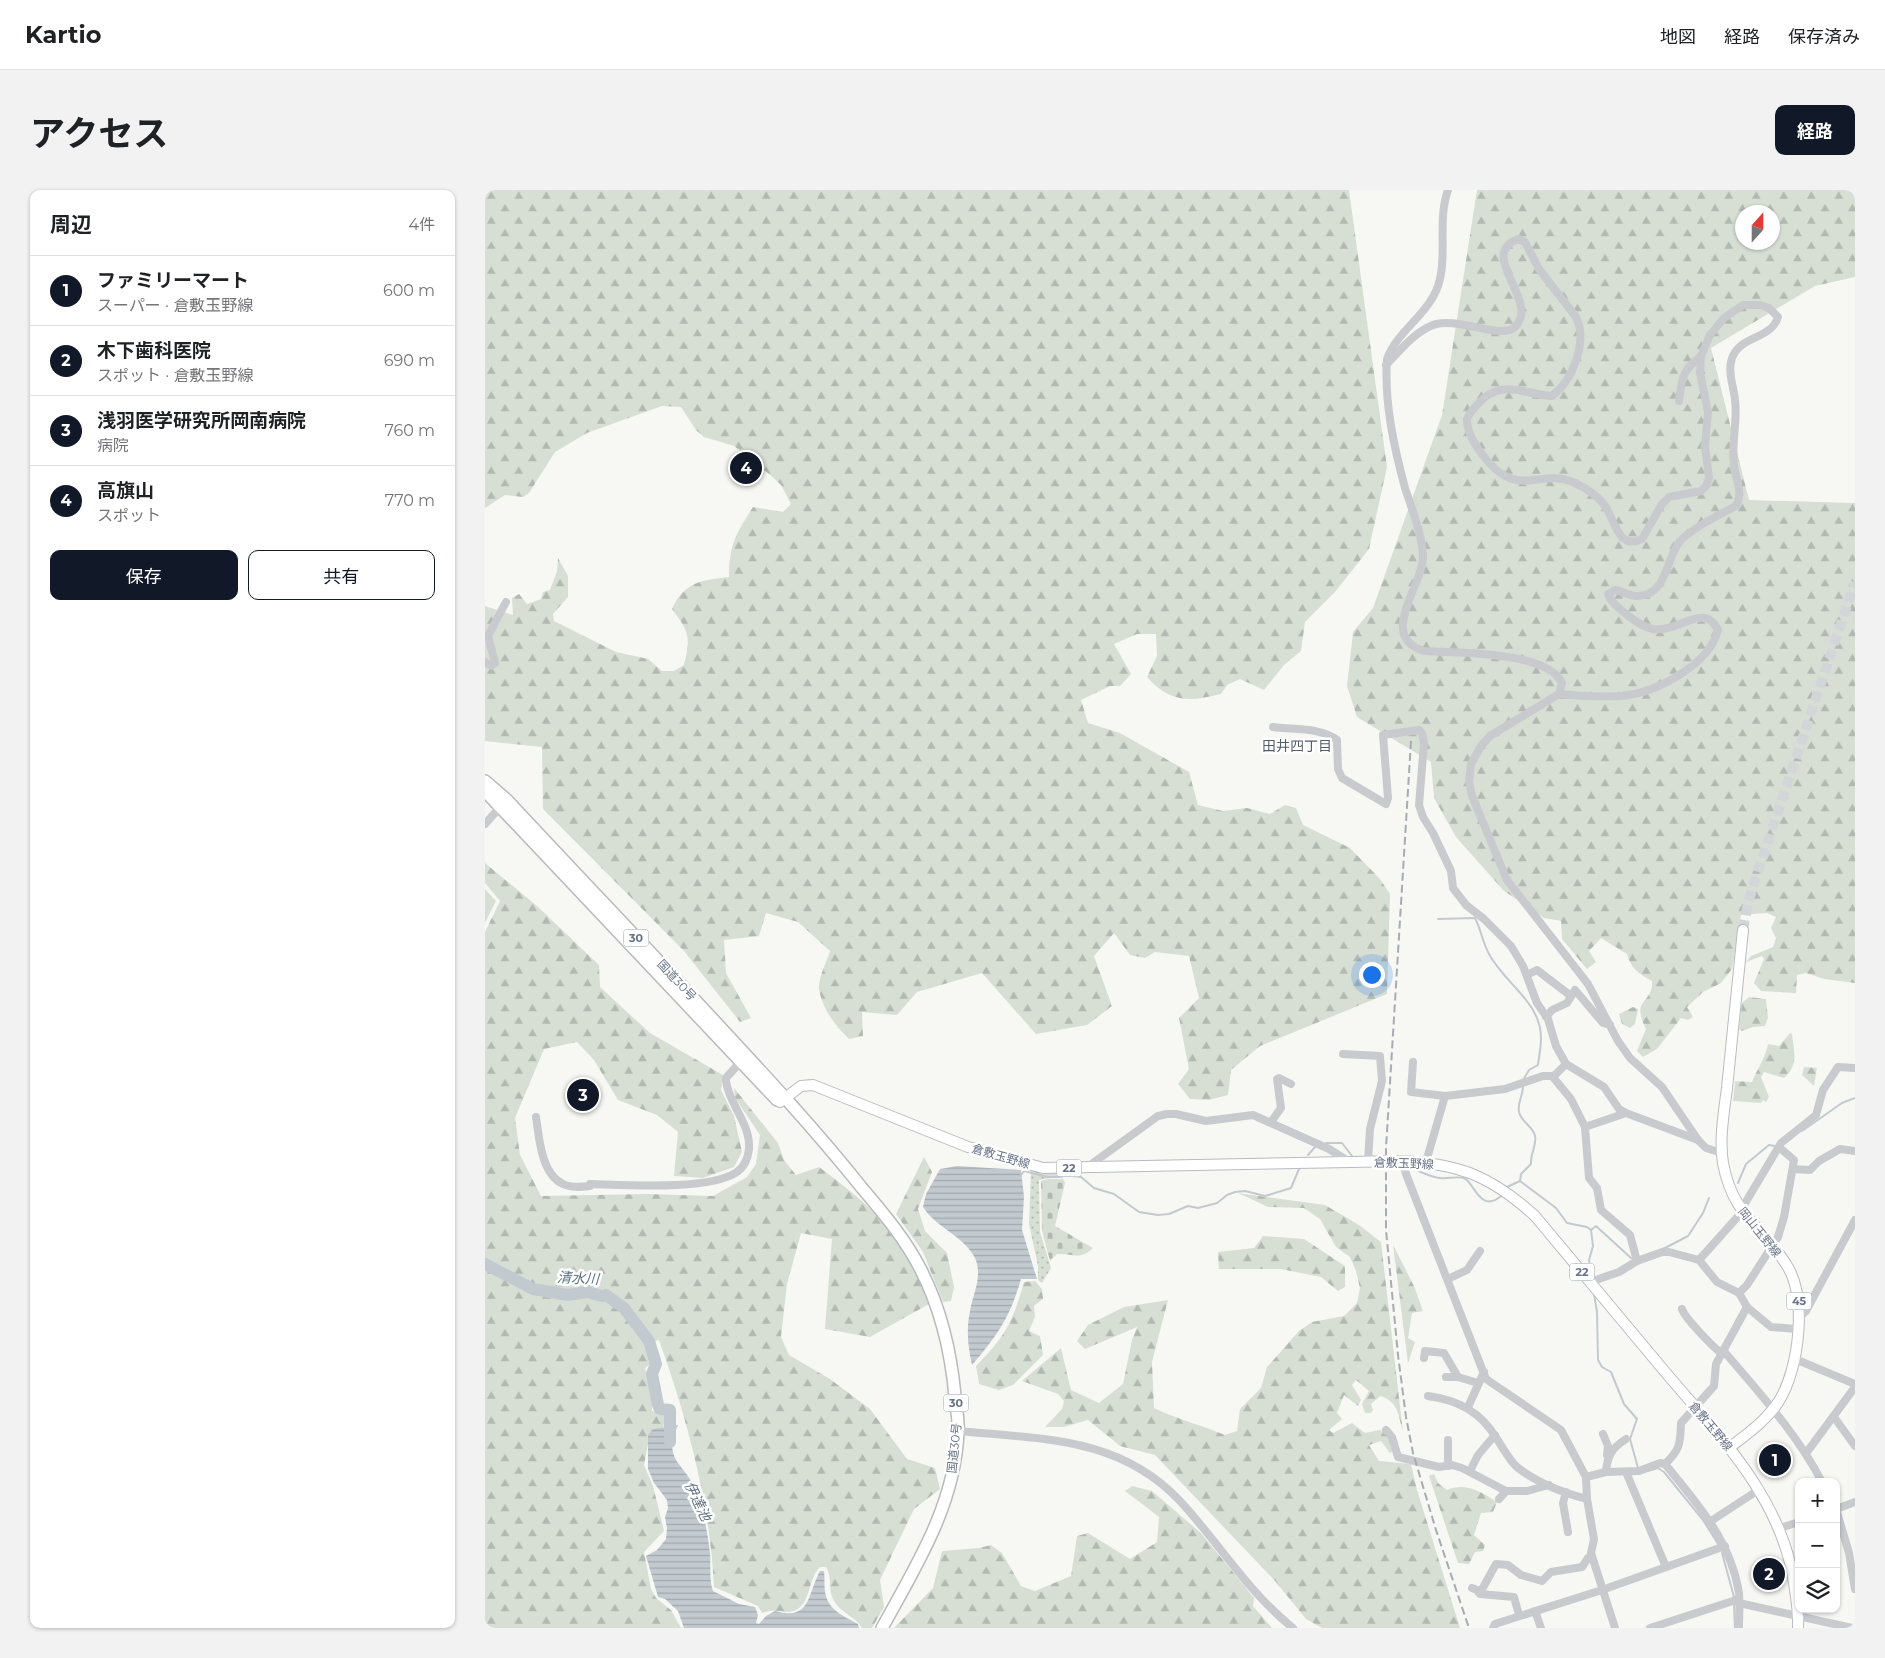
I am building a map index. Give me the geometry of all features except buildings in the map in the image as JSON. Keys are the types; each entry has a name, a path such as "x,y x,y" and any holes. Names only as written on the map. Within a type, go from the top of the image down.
{"highway":[{"name":"国道30号","path":"485,780 503,803 744,1058 861,1187 907,1245 932,1293 947,1337 952,1363 958,1431 953,1469 941,1513 920,1560 882,1628"},
{"name":"国道30号","path":"485,791 503,803"}],"main road":[{"name":"岡山玉野線","path":"1729,1448 1763,1420 1773,1409 1790,1378 1795,1360 1798,1324 1797,1287 1792,1274 1773,1248 1741,1211 1729,1183 1722,1153 1743,930"},
{"name":"倉敷玉野線","path":"782,1100 801,1086 813,1085 969,1147 1043,1168 1403,1161 1426,1162 1464,1170 1483,1178 1509,1194 1535,1216 1729,1448 1760,1489 1780,1528 1792,1570 1799,1616 1798,1628"}],"street":[{"path":"1448,190 1445,201 1442,267 1438,286 1429,303 1392,347 1386,365 1394,444 1423,557 1420,575 1403,618 1405,635 1414,646 1425,651 1504,656 1536,664 1559,676 1562,683 1559,694"},
{"path":"1386,365 1417,333 1433,325 1457,322 1499,331 1511,330 1516,326 1521,318 1522,305 1509,278 1503,257 1508,246 1513,241 1518,239 1525,242 1539,269 1581,326 1580,346 1570,373 1563,385 1552,396 1519,390 1499,389 1489,394 1474,407 1467,423 1477,447 1493,469 1523,482 1562,478 1575,483 1605,505 1619,536 1631,542 1642,539 1662,504 1669,497 1701,491 1706,486 1709,478 1705,446 1708,412 1700,373 1701,356 1710,335 1724,318 1734,310 1747,305 1759,305 1769,308 1778,317 1776,324 1772,328 1746,341 1734,351 1731,359 1730,366 1735,402 1732,448 1740,493 1736,506 1703,524 1678,543 1663,580 1653,590 1640,596 1615,590 1608,594 1614,604 1637,623 1652,629 1665,629 1687,623 1698,617 1709,618 1714,621 1718,630 1715,642 1699,660 1662,684 1623,696 1559,694 1490,736 1481,746 1471,764 1469,782 1472,796 1507,880 1588,984 1630,1058 1661,1087 1697,1140 1706,1148 1722,1153"},
{"path":"1679,401 1681,381 1685,368 1701,356"},
{"path":"485,662 491,666 495,663 488,636 506,602"},
{"path":"1273,727 1310,730 1337,740 1338,769 1342,778 1386,804 1388,798 1383,735 1419,730 1423,733 1424,750 1419,805 1423,817 1443,852 1451,871 1453,888 1466,905 1484,919 1511,946 1527,975 1537,1003 1546,1017 1556,1046 1567,1064 1604,1087 1619,1109 1697,1140"},
{"path":"485,824 503,803"},
{"path":"1527,975 1537,970 1571,996"},
{"path":"1546,1017 1552,1010 1567,1003 1575,990 1603,1023 1610,1025"},
{"path":"1343,1054 1380,1056 1382,1081 1370,1129 1368,1161"},
{"path":"536,1117 545,1159 555,1178 562,1184 573,1187 590,1186 590,1184 678,1184 727,1176 743,1166 749,1150 749,1137 726,1081 726,1078 744,1058"},
{"path":"1413,1062 1411,1092 1445,1096 1505,1089 1543,1076 1552,1076 1567,1064"},
{"path":"1699,1260 1741,1211 1780,1146 1816,1115 1823,1090 1838,1067 1855,1068"},
{"path":"1552,1076 1571,1099 1585,1127 1589,1178 1597,1188 1601,1210 1630,1235 1637,1261"},
{"path":"1271,1122 1281,1108 1277,1079 1279,1078 1291,1084"},
{"path":"1426,1162 1445,1096"},
{"path":"1585,1127 1626,1113"},
{"path":"1086,1168 1158,1116 1167,1114 1206,1121 1253,1115 1329,1149 1348,1161"},
{"path":"1739,1293 1747,1285 1773,1248 1784,1217 1794,1160 1780,1146"},
{"path":"1793,1169 1810,1170 1819,1161 1839,1149 1855,1151"},
{"path":"1403,1161 1406,1174 1484,1372 1492,1385 1561,1430 1586,1477 1587,1499 1593,1530 1593,1557 1615,1628"},
{"path":"1590,1282 1619,1272 1637,1261 1665,1250 1699,1260 1717,1282 1739,1293 1747,1307 1771,1327 1798,1324 1855,1220"},
{"path":"1448,1279 1467,1270 1480,1251"},
{"path":"1665,1464 1675,1455 1681,1440 1681,1423 1694,1406 1714,1386 1715,1364 1747,1307"},
{"path":"1682,1309 1683,1316 1697,1328 1705,1341 1722,1352 1773,1409 1807,1452 1820,1478"},
{"path":"1424,1358 1425,1351 1443,1353 1458,1377"},
{"path":"1795,1360 1855,1386 1834,1418 1807,1452"},
{"path":"1468,1407 1484,1372"},
{"path":"1446,1377 1458,1377 1478,1384"},
{"path":"1428,1396 1454,1401 1468,1407 1495,1435 1517,1467 1550,1485 1587,1499"},
{"path":"1834,1418 1855,1446"},
{"path":"1386,1430 1392,1437 1398,1457 1470,1472 1506,1492 1527,1491 1550,1485"},
{"path":"958,1431 1080,1444 1111,1454 1139,1467 1168,1489 1181,1502 1247,1584 1293,1628"},
{"path":"1603,1434 1608,1446 1606,1472"},
{"path":"1470,1472 1478,1455 1495,1435"},
{"path":"1607,1460 1617,1445 1626,1439"},
{"path":"1448,1440 1448,1466"},
{"path":"1586,1477 1606,1472 1639,1470 1660,1463 1665,1464 1711,1521 1725,1546 1739,1601 1739,1628"},
{"path":"1627,1472 1666,1567"},
{"path":"1711,1521 1760,1489"},
{"path":"1499,1499 1506,1492"},
{"path":"1566,1492 1563,1503 1569,1532"},
{"path":"1840,1508 1855,1502"},
{"path":"1780,1528 1796,1523"},
{"path":"1840,1523 1849,1553 1855,1589"},
{"path":"1493,1628 1495,1624 1519,1615 1602,1590 1725,1546"},
{"path":"1480,1593 1496,1564 1508,1565 1521,1575 1542,1581 1551,1572 1582,1567 1588,1558 1593,1557"},
{"path":"1472,1588 1480,1593 1514,1597 1519,1615"},
{"path":"1650,1628 1739,1601 1852,1628"},
{"path":"1535,1610 1541,1628"}],"green space":[{"path":"485,190 1349,190 1387,467 1369,549 1335,592 1305,622 1301,651 1284,665 1264,690 1240,679 1227,685 1221,694 1190,699 1172,696 1155,686 1147,677 1157,656 1156,634 1137,634 1114,644 1131,674 1120,686 1110,686 1081,700 1088,723 1120,733 1189,772 1198,805 1223,811 1247,808 1270,814 1285,805 1296,808 1303,825 1350,848 1380,879 1390,894 1387,994 1260,1046 1231,1070 1228,1095 1209,1100 1190,1099 1178,1084 1189,1069 1179,1018 1199,998 1189,956 1155,952 1145,958 1130,955 1114,933 1094,956 1112,1006 1087,1025 1036,1034 982,973 917,992 897,1015 862,1012 863,1036 849,1039 830,1016 823,1003 819,989 821,975 830,951 798,922 766,913 759,936 724,940 726,973 751,1018 740,1022 684,951 543,809 542,747 485,741 485,606 513,615 512,598 519,594 527,604 541,599 543,592 550,590 557,571 558,558 568,576 568,597 553,614 554,621 616,652 648,659 662,671 674,671 684,665 688,641 682,623 672,609 677,600 682,593 695,584 710,579 729,577 732,547 753,507 783,512 791,504 781,485 734,446 704,437 696,430 681,407 662,406 587,433 555,452 529,493 523,497 505,495 485,508"},
{"path":"1477,190 1855,190 1855,277 1815,286 1711,348 1749,500 1855,503 1855,983 1824,979 1806,973 1797,975 1796,993 1761,991 1754,983 1764,959 1762,956 1746,962 1751,956 1773,947 1776,938 1771,928 1776,917 1767,913 1741,915 1732,969 1721,983 1703,992 1687,1007 1693,1017 1688,1020 1681,1018 1657,1049 1643,1057 1637,1051 1646,1029 1640,1011 1651,989 1652,981 1636,970 1627,954 1601,938 1589,951 1596,962 1587,969 1562,939 1561,921 1544,918 1504,891 1456,837 1434,798 1431,762 1357,717 1347,686 1353,632 1373,608 1442,415"},
{"path":"485,863 537,906 599,965 600,987 650,1033 723,1075 721,1090 734,1116 742,1152 734,1167 703,1178 674,1176 678,1132 657,1115 618,1100 594,1060 577,1042 544,1049 515,1118 520,1155 541,1196 647,1194 713,1196 747,1177 756,1164 760,1135 735,1098 734,1088 778,1143 784,1160 796,1175 819,1167 839,1182 886,1226 909,1260 929,1304 870,1337 825,1329 832,1239 801,1233 787,1284 781,1337 789,1355 830,1379 870,1409 907,1459 935,1468 940,1489 914,1509 880,1580 884,1607 872,1628 862,1628 837,1605 832,1597 826,1567 820,1567 816,1572 801,1607 788,1612 767,1611 762,1613 758,1606 714,1587 712,1555 702,1492 688,1430 659,1340 649,1343 652,1363 645,1368 652,1394 652,1411 665,1412 663,1432 648,1444 644,1465 653,1486 664,1531 644,1552 651,1589 656,1598 671,1610 681,1628 485,1628 485,932 500,901 485,883"},
{"path":"485,889 496,901 485,923"},
{"path":"1749,997 1766,999 1768,1018 1765,1026 1753,1027 1742,1031 1739,1029 1742,1003"},
{"path":"1633,1007 1638,1009 1635,1024 1630,1028 1622,1024 1619,1014"},
{"path":"1790,1033 1792,1034 1794,1047 1794,1063 1784,1078 1764,1072 1761,1077 1769,1097 1766,1102 1763,1100 1761,1103 1733,1101 1735,1081 1752,1082 1768,1044 1779,1046"},
{"path":"1804,1067 1817,1068 1814,1086 1802,1075"},
{"path":"924,1157 932,1172 918,1209 925,1231 947,1253 954,1287 951,1301 943,1302 923,1252 896,1214"},
{"path":"1031,1169 1061,1173 1062,1176 1039,1180 1040,1232 1051,1268 1042,1283 1038,1280 1038,1266 1029,1224"},
{"path":"1063,1179 1065,1183 1055,1226 1093,1248 1088,1252 1076,1256 1057,1254 1050,1261 1042,1231 1041,1181"},
{"path":"1238,1193 1325,1205 1359,1225 1381,1242 1403,1432 1397,1410 1391,1402 1380,1396 1371,1404 1373,1410 1371,1413 1365,1413 1362,1404 1369,1391 1356,1380 1352,1385 1361,1400 1358,1406 1344,1395 1337,1413 1342,1419 1329,1430 1333,1433 1352,1423 1365,1433 1380,1430 1389,1437 1393,1451 1390,1453 1381,1441 1369,1445 1379,1461 1411,1464 1417,1490 1460,1628 1322,1628 1306,1619 1275,1581 1155,1455 1120,1446 1088,1420 1064,1427 1045,1427 1062,1409 1064,1401 1058,1394 1022,1381 1061,1348 1071,1390 1099,1403 1123,1384 1132,1340 1137,1327 1085,1349 1077,1341 1088,1325 1124,1307 1168,1300 1152,1362 1154,1408 1225,1435 1237,1431 1240,1409 1261,1388 1267,1367 1299,1331 1312,1322 1344,1316 1357,1303 1360,1288 1350,1257 1336,1247 1320,1219 1304,1208 1268,1207"},
{"path":"1263,1236 1304,1239 1345,1266 1345,1287 1338,1291 1321,1277 1281,1269 1219,1269 1218,1252 1254,1248"},
{"path":"1393,1245 1414,1286 1423,1311 1412,1313 1408,1338 1415,1342 1408,1363"},
{"path":"1035,1281 1042,1289 1043,1299 1034,1306 1035,1317 1029,1331 1040,1336 1043,1355 1013,1385 999,1390 979,1384 976,1366 1007,1328 1016,1308 1024,1282"},
{"path":"1434,1474 1438,1483 1447,1490 1460,1487 1473,1489 1497,1502 1493,1512 1481,1513 1474,1535 1485,1545 1483,1551 1475,1552 1469,1564 1458,1563 1429,1476"},
{"path":"1132,1486 1152,1491 1201,1533 1254,1598 1253,1606 1272,1628 894,1628 933,1588 942,1551 979,1548 991,1545 1002,1553 1021,1586 1035,1591 1071,1576 1077,1536 1088,1533 1130,1559 1157,1542 1159,1517 1125,1491"}],"water":[{"path":"957,1166 1021,1170 1024,1197 1022,1230 1037,1279 1021,1279 1008,1315 989,1344 972,1365 968,1325 978,1278 975,1258 964,1243 935,1221 923,1207 926,1194 940,1169"},
{"name":"伊達池","path":"678,1425 672,1445 673,1453 675,1459 694,1486 700,1501 709,1546 713,1591 739,1604 755,1607 758,1615 756,1623 759,1624 766,1616 775,1611 787,1613 802,1609 810,1597 820,1571 824,1571 826,1598 829,1603 837,1612 858,1624 859,1628 684,1628 678,1611 665,1599 658,1597 646,1556 657,1550 666,1539 665,1517 668,1508 667,1500 654,1483 648,1469 648,1435 653,1429"}],"waterway":[{"path":"1438,919 1475,918 1489,954 1535,1014 1541,1038 1538,1065 1529,1070 1523,1080"},
{"path":"1523,1084 1519,1112 1522,1119 1534,1133 1535,1140 1531,1164 1521,1174 1520,1181 1556,1208 1567,1223 1587,1227 1591,1230 1593,1246 1589,1260 1591,1274"},
{"path":"1802,1131 1842,1103 1855,1098"},
{"path":"1326,1143 1342,1143 1352,1156"},
{"path":"1738,1183 1746,1164 1769,1145 1775,1146"},
{"path":"1308,1155 1315,1147"},
{"path":"1410,1168 1436,1177 1464,1178 1478,1195 1488,1201 1494,1201 1501,1196"},
{"path":"1072,1176 1081,1177 1094,1188 1114,1194 1139,1212 1158,1215 1169,1214 1188,1206 1198,1208 1217,1203 1227,1195 1235,1192 1245,1191 1265,1196 1291,1188 1299,1169"},
{"path":"1021,1175 1024,1171 1048,1177 1062,1177"},
{"path":"1507,1187 1520,1181"},
{"path":"1665,1248 1688,1236 1703,1213 1709,1198"},
{"path":"1591,1230 1596,1226 1631,1258"},
{"name":"清水川","path":"485,1264 533,1289 568,1295 587,1292 602,1296 606,1295 624,1308 649,1341 656,1364 652,1374 658,1405 660,1409 670,1410 670,1442"},
{"path":"1594,1294 1597,1312 1598,1360 1602,1367 1611,1372 1624,1404 1637,1419 1630,1439 1638,1468"},
{"path":"1648,1471 1658,1468 1664,1472 1703,1520 1718,1544"},
{"path":"1722,1553 1734,1597"},
{"path":"1734,1604 1735,1628"}],"tunnel":[{"path":"1743,930 1748,903 1756,877 1855,582"}],"railway":[{"path":"1411,741 1386,1148 1386,1230 1398,1355 1413,1453 1436,1530 1469,1628"}],"place":[{"name":"高旗山","path":"746,468"},
{"name":"浅羽医学研究所岡南病院","path":"583,1095"},
{"name":"ファミリーマート","path":"1775,1460"},
{"name":"木下歯科医院","path":"1769,1574"}],"district":[{"name":"田井四丁目","path":"1297,746"}]}
